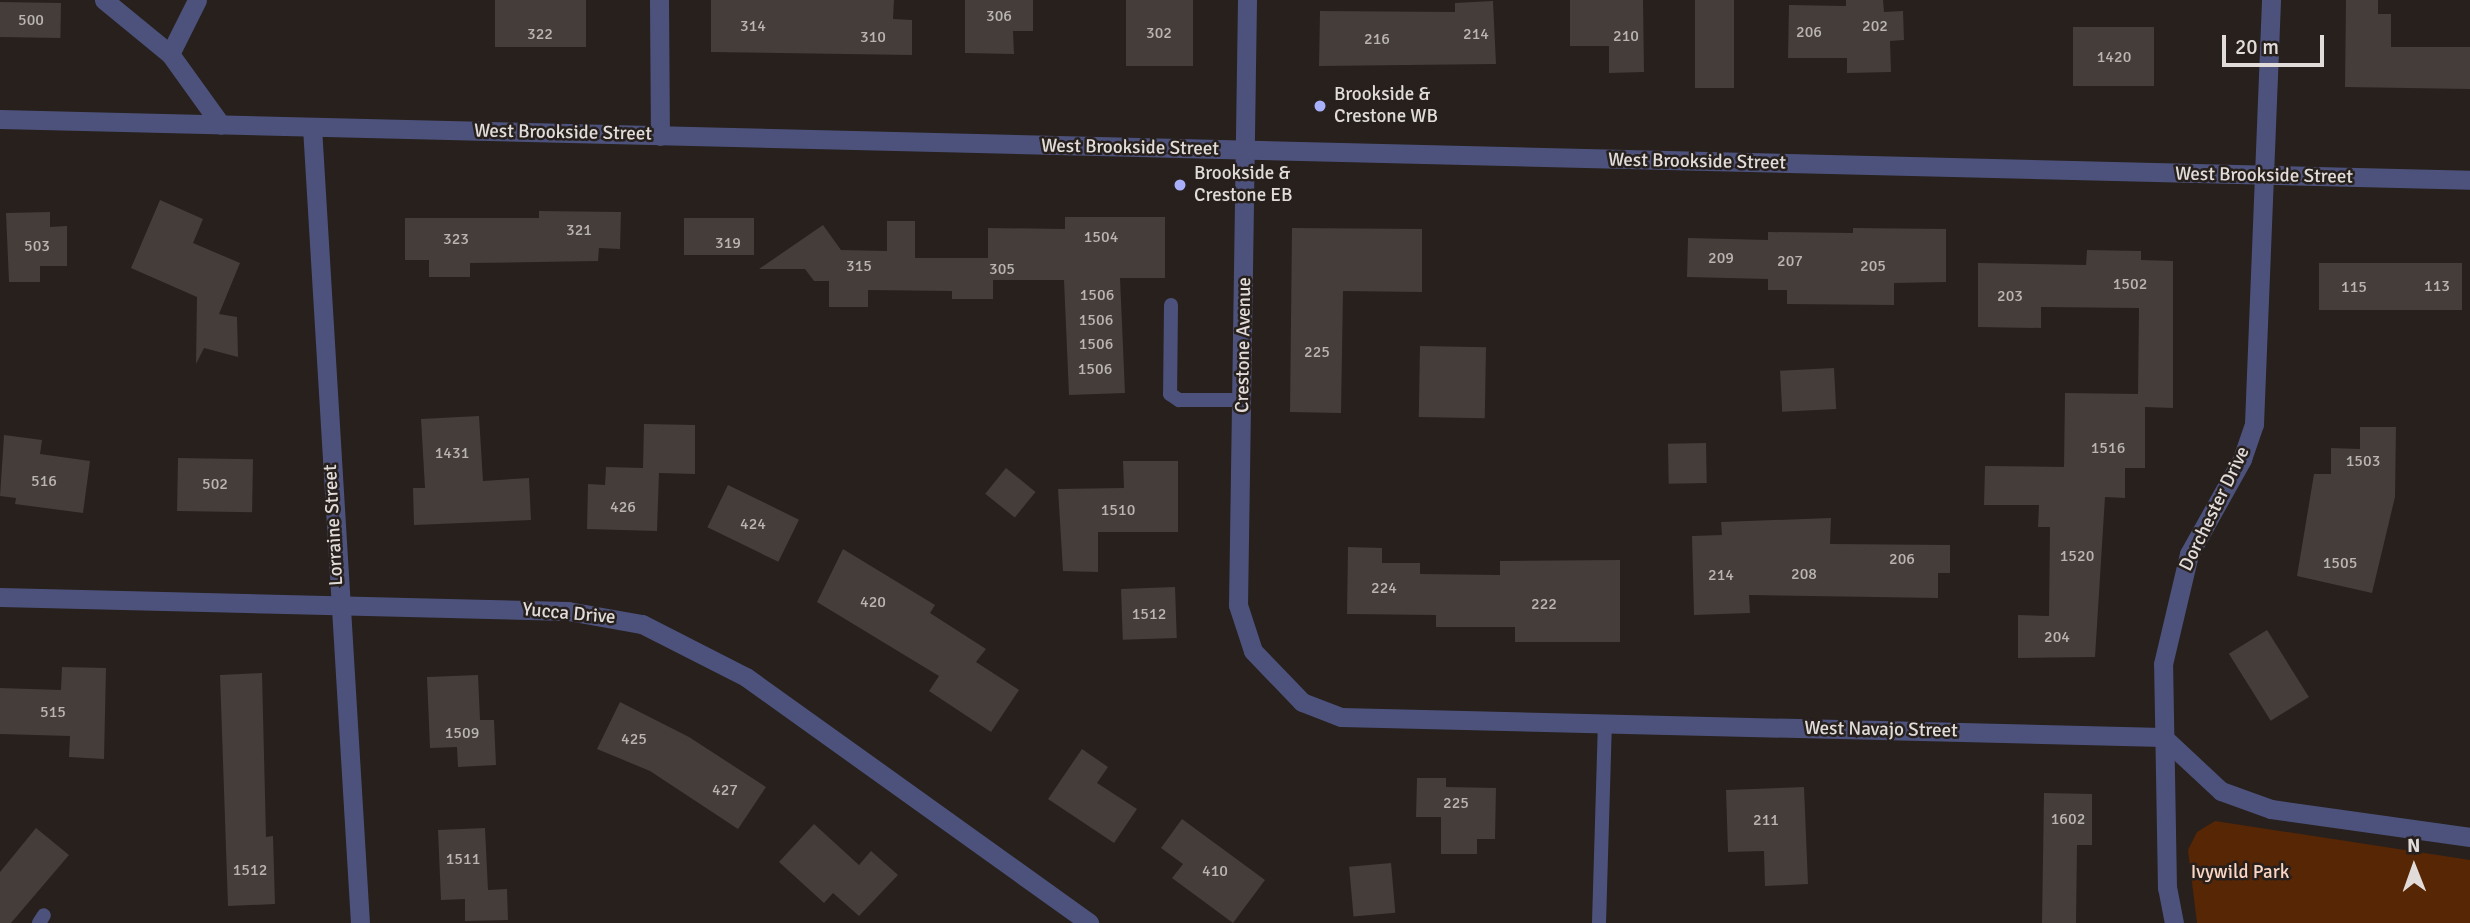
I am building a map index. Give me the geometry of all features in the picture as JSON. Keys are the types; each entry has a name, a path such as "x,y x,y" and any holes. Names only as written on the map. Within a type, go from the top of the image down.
{"street":[{"path":"104,0 170,54 221,125"},
{"path":"170,54 197,0"},
{"path":"659,0 660,136"},
{"name":"Crestone Avenue","path":"1247,0 1248,151 1238,605 1253,651 1276,680"},
{"name":"Dorchester Drive","path":"2174,923 2166,888 2163,664 2173,607 2189,554 2242,459 2254,424 2267,177 2271,0"},
{"name":"West Brookside Street","path":"0,119 2470,180"},
{"name":"Lorraine Street","path":"313,127 339,604 360,923"},
{"name":"Yucca Drive","path":"0,597 568,611 642,624 746,677 1089,923"},
{"name":"West Navajo Street","path":"1276,680 1302,702 1341,717 2163,737"},
{"path":"2163,737 2221,791 2271,809 2470,837"}],"lane":[{"path":"1171,305 1170,394 1179,400 1243,400"},
{"path":"1599,923 1605,723"}],"green space":[{"name":"Ivywild Park","path":"2215,821 2470,860 2470,923 2197,923 2188,850 2197,832"}],"building":[{"path":"495,0 586,0 586,47 495,47"},
{"path":"711,0 894,0 893,19 912,20 912,55 711,52"},
{"path":"965,0 1033,0 1033,31 1013,31 1014,54 965,53"},
{"path":"1126,0 1193,0 1193,66 1126,66"},
{"path":"1570,0 1643,0 1644,72 1609,73 1609,46 1570,46"},
{"path":"1695,0 1734,0 1734,88 1695,88"},
{"path":"1846,0 1883,0 1884,12 1903,11 1904,40 1890,41 1891,72 1847,73 1847,58 1788,58 1789,5 1846,6"},
{"path":"2346,0 2378,0 2378,14 2391,14 2391,47 2470,47 2470,89 2345,87"},
{"path":"1493,1 1496,64 1319,66 1320,11 1455,12 1455,3"},
{"path":"0,2 61,3 60,38 0,37"},
{"path":"2073,27 2154,27 2154,86 2073,86"},
{"path":"160,200 203,219 193,243 240,263 219,314 237,317 238,357 204,348 196,364 197,297 131,268"},
{"path":"539,211 621,212 620,249 599,248 598,261 470,263 470,277 429,277 429,260 405,260 405,218 539,218"},
{"path":"50,212 50,227 67,226 67,266 40,266 40,282 9,282 6,213"},
{"path":"1065,217 1165,217 1165,278 1120,278 1125,393 1069,395 1064,280 993,280 993,299 952,299 952,291 868,290 868,307 829,307 829,281 814,281 805,269 759,269 823,225 841,250 887,251 887,221 915,221 915,258 988,258 988,228 1065,229"},
{"path":"684,218 754,218 754,255 684,255"},
{"path":"1292,228 1422,229 1422,292 1343,291 1341,413 1290,412"},
{"path":"1853,228 1946,229 1946,282 1894,283 1894,305 1787,304 1787,290 1768,290 1768,279 1687,277 1688,238 1768,240 1768,232 1853,233"},
{"path":"2087,250 2141,251 2141,260 2173,261 2173,408 2145,407 2145,468 2125,468 2125,498 2105,497 2095,657 2018,658 2018,615 2049,616 2050,527 2038,527 2039,505 1984,505 1985,466 2064,467 2065,393 2138,394 2139,308 2041,307 2041,328 1978,327 1978,263 2086,265"},
{"path":"2319,263 2462,263 2462,310 2319,310"},
{"path":"1420,346 1486,347 1485,418 1419,417"},
{"path":"1834,368 1836,409 1782,412 1780,371"},
{"path":"479,416 483,481 529,478 531,520 414,525 413,488 425,488 421,419"},
{"path":"644,424 695,425 695,474 659,473 657,531 587,529 588,484 605,485 606,467 643,468"},
{"path":"2360,427 2396,427 2395,497 2372,593 2297,576 2314,474 2331,474 2331,448 2360,449"},
{"path":"4,435 42,440 40,454 90,461 83,513 15,504 16,498 0,496"},
{"path":"1706,443 1707,483 1669,484 1668,444"},
{"path":"178,458 253,459 252,512 177,511"},
{"path":"1123,461 1178,461 1178,532 1098,532 1098,572 1063,571 1058,489 1124,488"},
{"path":"1006,468 1036,492 1015,518 985,494"},
{"path":"728,485 799,520 778,562 707,527"},
{"path":"1831,518 1830,544 1950,545 1950,573 1938,573 1938,598 1749,595 1750,613 1694,615 1692,536 1722,535 1721,522"},
{"path":"1348,547 1382,548 1382,563 1420,563 1420,574 1500,575 1500,561 1620,560 1620,642 1515,642 1515,627 1436,627 1436,615 1347,614"},
{"path":"843,549 935,605 930,613 986,649 976,662 1019,690 991,732 929,691 939,676 817,602"},
{"path":"1175,587 1177,638 1123,640 1121,589"},
{"path":"2267,630 2309,697 2271,721 2229,654"},
{"path":"62,667 106,668 104,759 69,757 70,736 0,734 0,688 61,690"},
{"path":"262,673 266,837 273,836 275,904 228,906 220,675"},
{"path":"478,675 480,720 494,720 496,765 458,767 457,747 430,748 427,677"},
{"path":"620,702 689,737 766,787 738,829 650,771 597,749"},
{"path":"1082,749 1108,767 1097,783 1137,809 1114,843 1048,799"},
{"path":"1417,778 1446,778 1446,787 1496,788 1495,839 1477,839 1477,854 1441,854 1441,817 1416,817"},
{"path":"1804,787 1808,884 1765,886 1764,851 1728,852 1726,790"},
{"path":"2044,793 2092,794 2092,845 2077,845 2076,923 2042,923"},
{"path":"1182,819 1265,880 1233,923 1172,878 1183,864 1161,848"},
{"path":"814,824 859,865 871,851 898,875 859,916 833,893 824,903 779,862"},
{"path":"36,828 69,855 11,923 0,923 0,872"},
{"path":"485,828 488,890 507,889 508,920 465,921 465,899 441,900 438,830"},
{"path":"1391,863 1395,913 1354,916 1349,867"}],"place":[{"name":"Brookside & Crestone WB","path":"1320,106"},
{"name":"Brookside & Crestone EB","path":"1180,185"}]}
